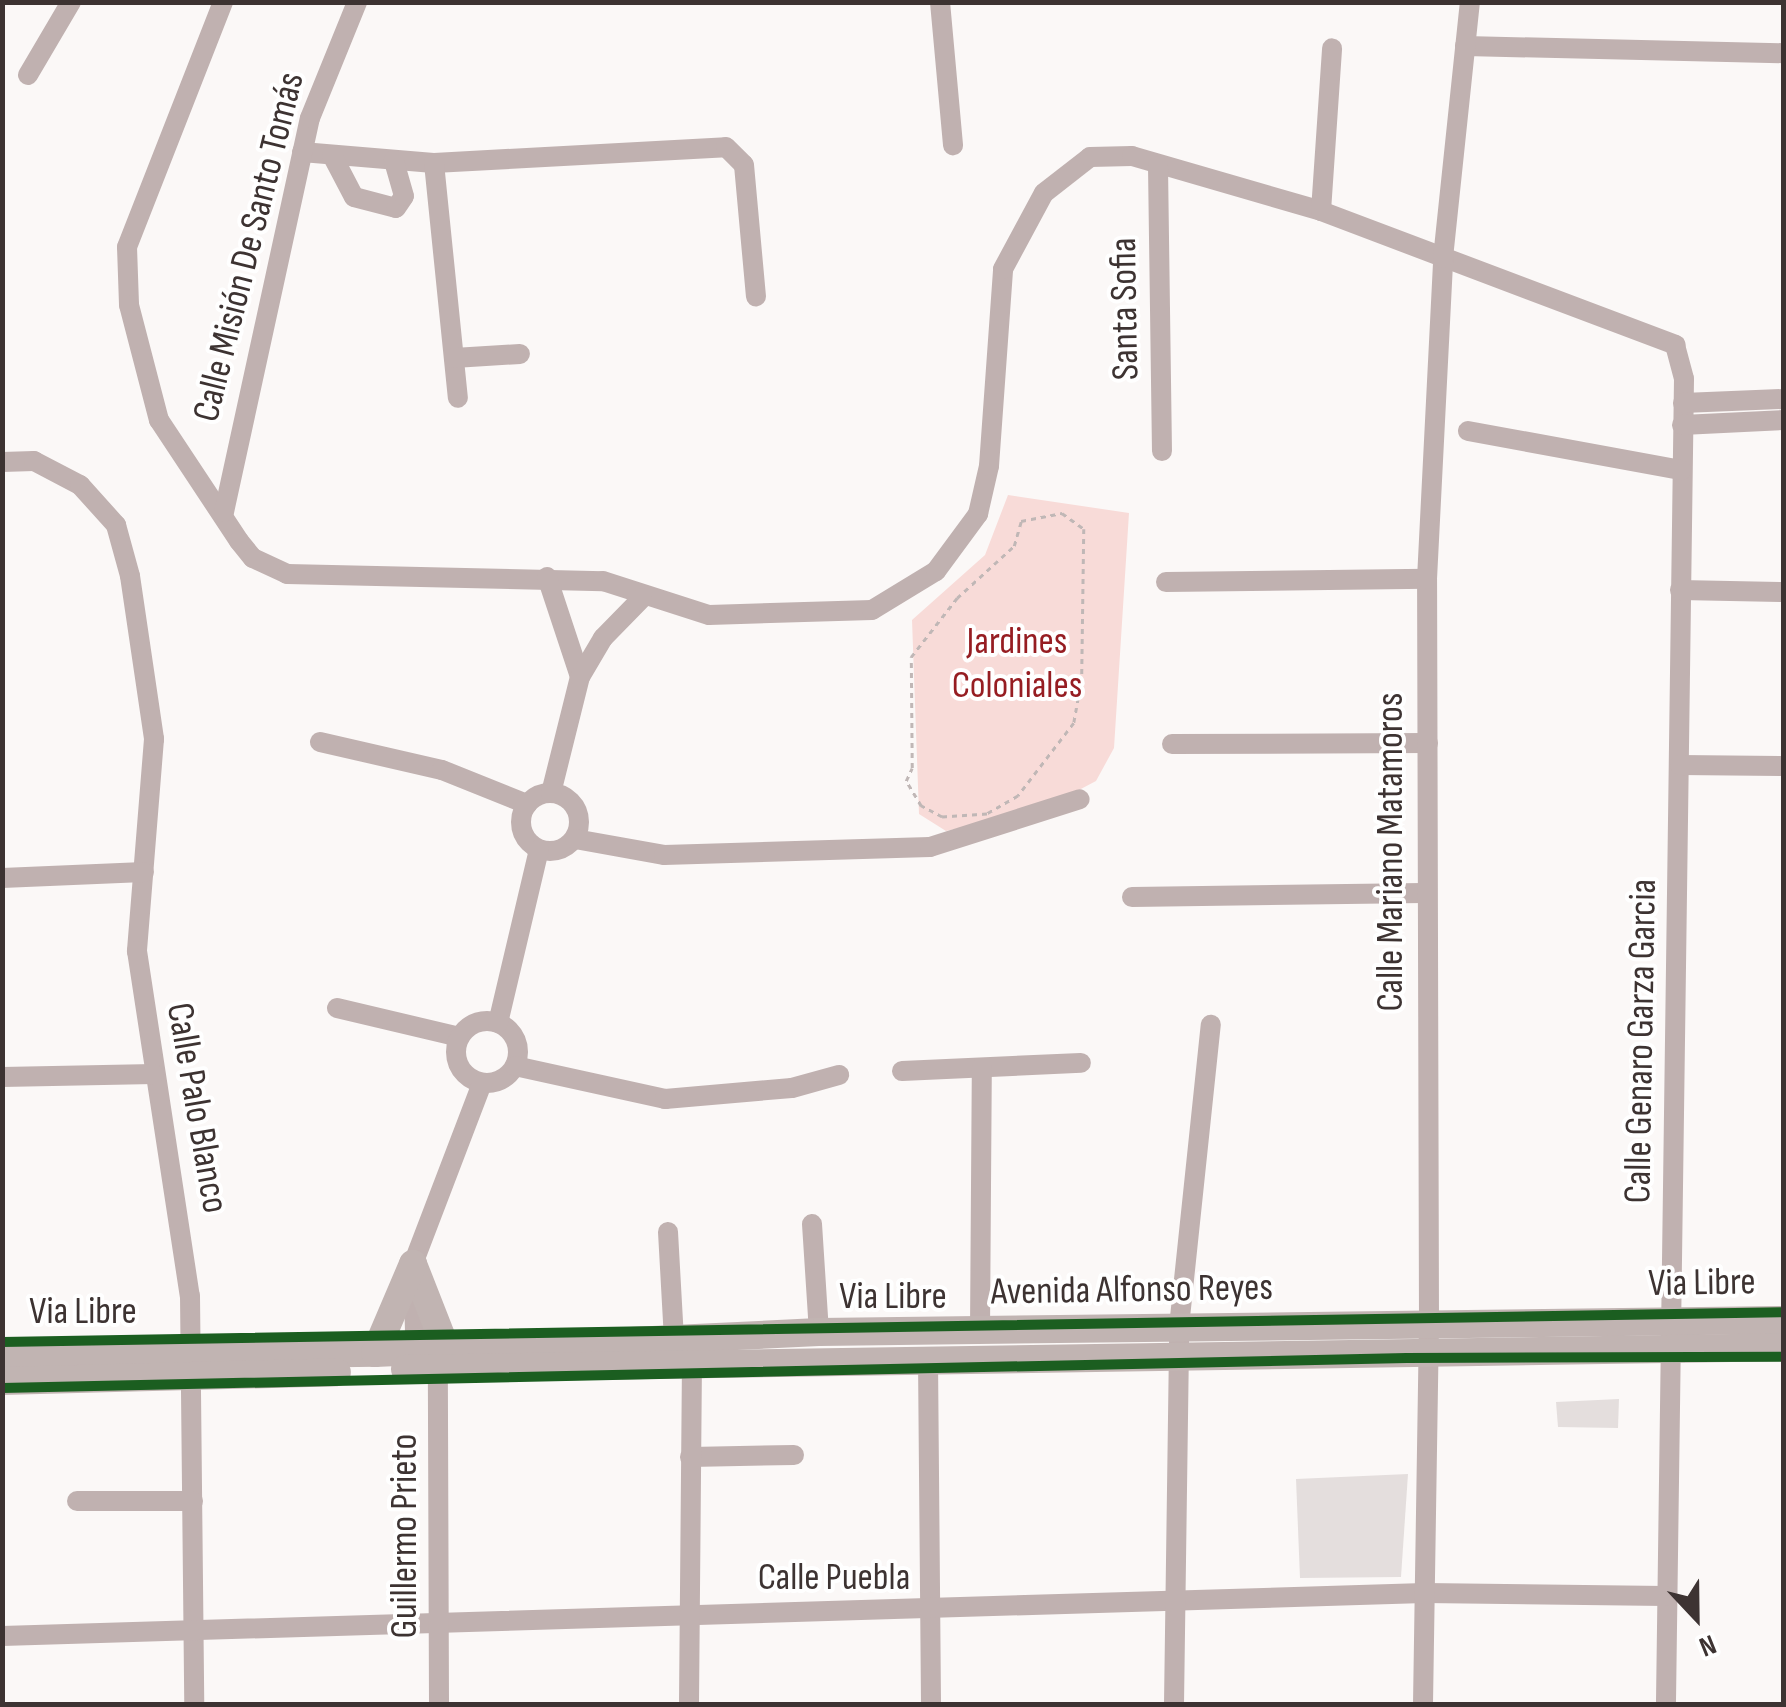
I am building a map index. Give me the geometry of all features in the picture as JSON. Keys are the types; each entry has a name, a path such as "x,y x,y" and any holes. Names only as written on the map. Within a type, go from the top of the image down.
{"main road":[{"path":"375,1354 413,1264"},
{"path":"413,1264 435,1355"},
{"name":"Avenida Alfonso Reyes","path":"1671,1335 1784,1320"},
{"name":"Avenida Alfonso Reyes","path":"2,1358 192,1366 819,1332 980,1330 1179,1341"},
{"path":"692,1365 784,1346 819,1332"},
{"name":"Avenida Alfonso Reyes","path":"2,1381 375,1354 692,1365 928,1360 1179,1341 1429,1335 1671,1335 1784,1347"}],"street":[{"path":"28,74 71,2"},
{"path":"222,2 127,247 125,269 142,372 159,420 253,558 287,574 603,581 642,598 710,615 872,610 936,571 978,514 986,488 996,317 1003,270 1020,229 1044,193 1090,157 1132,156 1321,210 1443,258"},
{"name":"Calle Misión De Santo Tomás","path":"224,512 302,152 357,2"},
{"path":"940,2 953,146"},
{"name":"Calle Mariano Matamoros","path":"1423,1704 1429,1335 1423,893 1428,743 1427,578 1443,258 1470,2"},
{"path":"1464,46 1784,53"},
{"path":"1321,210 1332,48"},
{"path":"302,152 434,163 726,147 744,165 756,296"},
{"path":"332,154 354,197 396,208 404,196 394,160"},
{"path":"434,163 458,398"},
{"name":"Santa Sofia","path":"1158,166 1162,451"},
{"name":"Calle Genaro Garza Garcia","path":"1443,258 1662,336 1680,354 1684,379 1666,1704"},
{"path":"454,358 520,354"},
{"path":"1683,403 1784,400"},
{"path":"1682,425 1784,420"},
{"path":"1468,431 1681,470"},
{"name":"Calle Palo Blanco","path":"2,462 34,461 80,484 116,526 130,576 154,739 137,950 154,1074 186,1247 192,1366 194,1704"},
{"path":"547,578 580,677"},
{"path":"1166,582 1427,578"},
{"path":"1680,590 1784,592"},
{"path":"320,742 442,770 527,804 551,792 580,677 603,638 642,598"},
{"path":"1172,744 1428,743"},
{"path":"1680,765 1784,766"},
{"path":"527,804 522,830 539,850 559,850 575,838 579,814 551,792"},
{"path":"575,838 682,856 930,847 1080,799"},
{"path":"498,1023 539,850"},
{"path":"2,878 144,872"},
{"path":"1132,897 1423,893"},
{"path":"338,1008 460,1037"},
{"path":"480,1022 498,1023 516,1040 516,1066 502,1080 482,1083 457,1062 460,1037 480,1022"},
{"path":"1174,1704 1179,1341 1211,1024"},
{"path":"902,1071 1081,1063"},
{"path":"516,1066 665,1099 792,1088 839,1075"},
{"path":"980,1330 982,1068"},
{"path":"2,1077 154,1074"},
{"path":"413,1264 482,1083"},
{"path":"812,1224 819,1332"},
{"path":"668,1232 674,1338"},
{"name":"Guillermo Prieto","path":"435,1355 440,1704"},
{"path":"928,1360 932,1704"},
{"path":"689,1704 693,1614 692,1365"},
{"path":"690,1457 794,1455"},
{"path":"78,1501 193,1501"},
{"name":"Calle Puebla","path":"2,1636 693,1614 932,1613 1173,1600 1424,1593 1666,1596"}],"path":[{"path":"1062,513 1084,529 1082,678 1074,723 1052,758 1018,796 988,814 942,816 922,806 906,781 912,768 911,657 957,598 1014,546 1021,521 1062,513"}],"green space":[{"name":"Jardines Coloniales","path":"1008,495 1129,513 1114,748 1096,781 1077,791 1023,814 946,831 919,814 912,620 985,555"}],"building":[{"path":"1619,1399 1618,1428 1558,1427 1556,1402"},
{"path":"1408,1474 1401,1577 1300,1578 1296,1479"}],"cycle path":[{"name":"Via Libre","path":"2,1342 1784,1312"},
{"path":"2,1388 1407,1358 1784,1357"}]}
